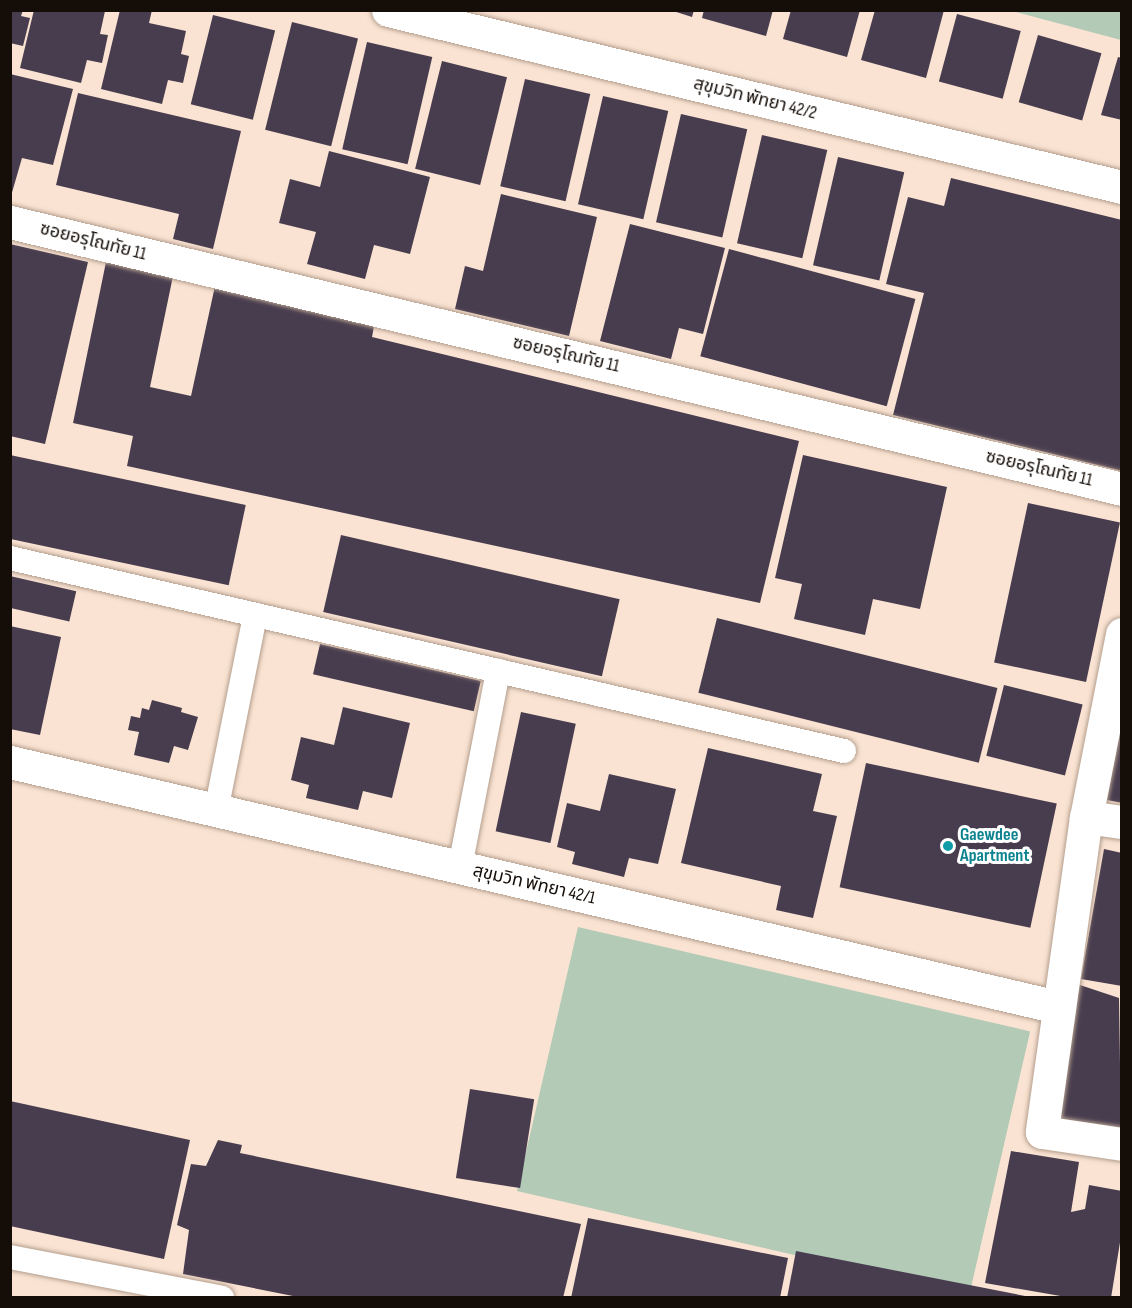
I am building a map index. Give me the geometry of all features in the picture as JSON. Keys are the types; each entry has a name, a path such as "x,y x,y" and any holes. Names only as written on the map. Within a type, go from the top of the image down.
{"street":[{"name":"สุขุมวิท พัทยา 42/2","path":"388,10 1122,187"},
{"name":"ซอยอรุโณทัย 11","path":"10,222 1122,489"},
{"path":"1122,634 1086,817 1042,1132 1122,1144"},
{"name":"สุขุมวิท พัทยา 42/1","path":"10,762 1058,1007"},
{"path":"1086,817 1122,822"}],"lane":[{"path":"10,558 844,751"},
{"path":"216,810 255,615"},
{"path":"460,867 498,670"},
{"path":"10,1257 222,1298"}],"green space":[{"path":"1012,11 1121,11 1121,40"},
{"path":"578,927 1030,1031 969,1295 517,1191"}],"building":[{"path":"10,10 23,10 21,16 30,18 23,46 10,43"},
{"path":"34,10 105,11 100,34 108,35 102,63 87,60 81,83 20,68"},
{"path":"120,10 152,10 149,23 186,31 181,54 189,56 183,83 168,80 162,104 101,89"},
{"path":"670,10 694,10 692,17"},
{"path":"704,10 773,10 766,36 702,18"},
{"path":"791,10 860,10 847,57 783,39"},
{"path":"875,10 944,10 926,78 861,60"},
{"path":"957,14 1021,31 1003,99 939,82"},
{"path":"213,15 275,30 253,120 191,104"},
{"path":"292,22 358,38 331,146 265,130"},
{"path":"1038,35 1101,53 1082,120 1019,102"},
{"path":"367,42 432,57 408,164 342,149"},
{"path":"1118,57 1122,58 1122,120 1101,115"},
{"path":"442,61 507,77 480,185 415,169"},
{"path":"10,74 73,89 53,165 22,158 11,196"},
{"path":"525,79 590,94 566,201 500,186"},
{"path":"78,93 241,131 213,249 173,239 179,214 56,185"},
{"path":"603,96 668,111 643,219 578,204"},
{"path":"681,114 747,129 722,237 656,222"},
{"path":"762,135 827,150 802,258 737,243"},
{"path":"329,151 430,177 410,254 374,245 365,279 307,264 316,232 279,223 290,179 320,187"},
{"path":"838,157 904,172 879,280 813,265"},
{"path":"951,178 1122,220 1122,471 893,415 924,293 886,284 908,197 944,206"},
{"path":"501,194 597,217 569,336 455,309 465,266 483,271"},
{"path":"630,224 725,248 703,334 679,328 671,359 600,341"},
{"path":"10,244 88,262 45,444 10,436"},
{"path":"729,249 915,299 887,406 700,356"},
{"path":"106,262 173,276 150,387 191,396 215,286 375,321 372,337 799,441 760,603 127,466 133,436 73,423"},
{"path":"10,455 246,505 229,585 10,539"},
{"path":"803,455 947,487 920,609 873,599 865,635 794,619 802,584 775,578"},
{"path":"1028,503 1120,523 1086,682 994,662"},
{"path":"341,535 620,599 602,676 323,612"},
{"path":"10,576 76,591 69,622 10,608"},
{"path":"717,618 997,688 979,763 698,693"},
{"path":"10,626 61,637 40,735 10,729"},
{"path":"320,644 481,681 474,711 313,674"},
{"path":"1004,685 1083,705 1065,775 986,756"},
{"path":"152,700 182,708 181,712 198,717 188,750 174,746 169,763 134,755 139,732 128,730 131,716 140,718 142,708 149,710"},
{"path":"343,707 410,723 392,798 363,791 358,810 306,798 309,785 291,780 301,737 334,745"},
{"path":"521,712 576,724 550,843 496,831"},
{"path":"1120,730 1122,730 1122,803 1107,800"},
{"path":"708,748 822,774 813,811 837,816 813,918 776,910 781,886 681,863"},
{"name":"Gaewdee Apartment","path":"866,763 1057,804 1030,928 840,887"},
{"path":"609,774 676,789 658,864 629,858 624,877 572,864 575,852 557,847 567,803 600,811"},
{"path":"1104,849 1122,853 1122,986 1081,979"},
{"path":"1077,984 1119,998 1121,1130 1057,1119"},
{"path":"470,1089 534,1099 520,1188 456,1178"},
{"path":"10,1101 190,1140 164,1259 10,1226"},
{"path":"218,1140 242,1145 240,1153 581,1224 563,1298 303,1298 183,1274 189,1230 177,1225 191,1164 206,1166"},
{"path":"1011,1151 1079,1162 1071,1212 1085,1209 1089,1185 1122,1191 1122,1230 1111,1298 1072,1298 985,1283"},
{"path":"588,1218 788,1258 780,1298 571,1298"},
{"path":"796,1251 1025,1296 1025,1298 787,1298"}],"place":[{"name":"Gaewdee Apartment","path":"948,846"}]}
